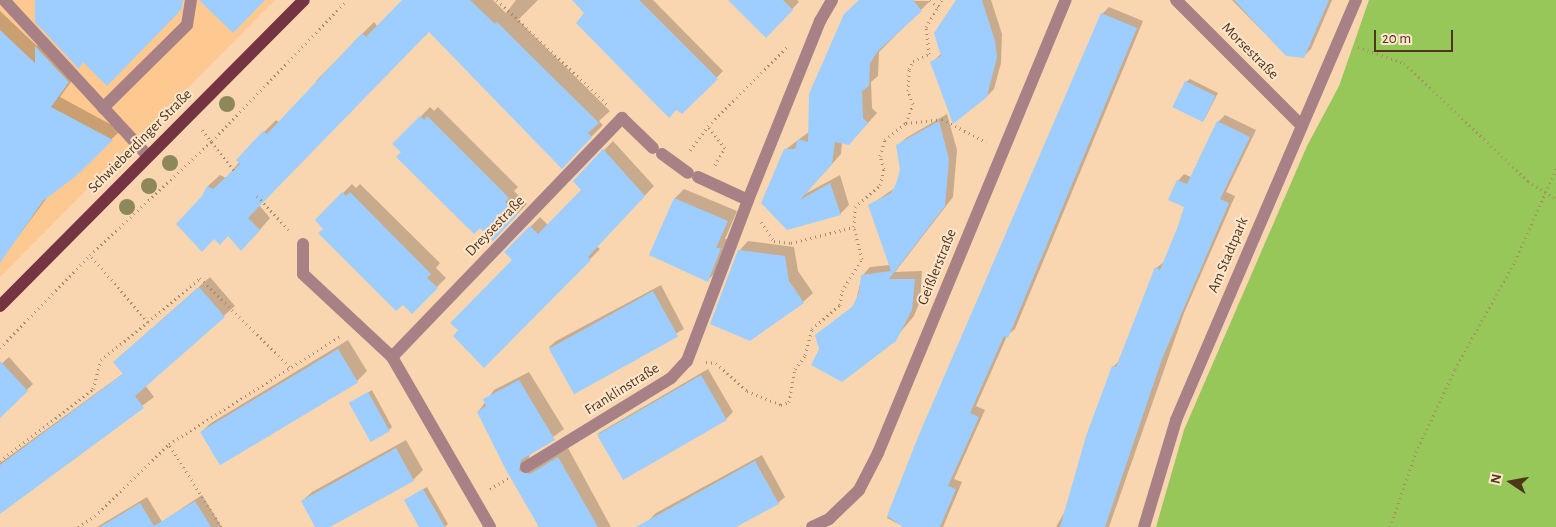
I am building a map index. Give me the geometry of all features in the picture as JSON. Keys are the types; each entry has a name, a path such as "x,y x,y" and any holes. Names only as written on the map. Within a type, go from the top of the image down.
{"main road":[{"name":"Schwieberdinger Straße","path":"0,306 147,155 304,0"}],"street":[{"path":"4,0 21,16 147,155"},
{"path":"17,0 21,16"},
{"path":"103,108 187,25 191,0"},
{"name":"Franklinstraße","path":"526,467 671,378 687,361 748,202 832,0"},
{"name":"Geißlerstraße","path":"812,527 828,518 859,490 878,453 1066,0"},
{"name":"Morsestraße","path":"1176,0 1301,125"},
{"name":"Am Stadtpark","path":"1144,527 1176,420 1356,0"},
{"path":"622,118 657,151 693,175 748,202"},
{"name":"Dreysestraße","path":"392,357 622,118"},
{"path":"303,244 303,274 359,323 392,357 490,527"}],"path":[{"path":"0,348 90,255 212,141 347,0"},
{"path":"497,0 622,118"},
{"path":"930,0 938,7"},
{"path":"687,361 716,363 748,391 782,405 789,402 795,369 806,355 812,329 840,305 842,291 862,259 854,227 856,207 880,185 884,169 880,156 885,140 906,123 913,104 908,91 909,69 913,61 928,54 926,27 942,0"},
{"path":"693,175 708,126 792,41 811,47"},
{"path":"1340,41 1404,63 1528,181 1556,199"},
{"path":"188,115 212,141 236,173"},
{"path":"906,123 942,119 1004,148"},
{"path":"693,175 725,148 708,126"},
{"path":"1390,527 1416,452 1455,369 1515,261 1556,170"},
{"path":"257,196 303,244"},
{"path":"748,202 774,241 791,243 854,227"},
{"path":"90,255 148,322"},
{"path":"0,461 93,390 100,360 200,278 292,369"},
{"path":"78,527 95,516 169,444 292,369 359,323"},
{"path":"169,444 221,527"},
{"path":"474,499 511,476"}],"shaded area":[{"path":"0,0 275,0 0,277"}],"green space":[{"path":"1369,0 1556,0 1556,527 1156,527 1184,430 1307,146 1339,86"}],"building":[{"path":"35,0 183,0 181,10 107,86 83,62 79,69 35,22"},
{"path":"199,0 265,0 233,33"},
{"path":"402,0 470,0 495,24 497,22 599,123 588,133 592,137 562,169 429,32 248,218 260,230 241,251 228,236 220,245 214,239 202,252 176,224 202,196 207,186 213,189 240,164 236,160 263,131 267,134 362,33 366,37"},
{"path":"572,0 639,0 718,79 682,114 676,110 669,118 576,23 584,13"},
{"path":"728,0 783,0 793,10 766,38"},
{"path":"859,0 913,0 922,11 878,51 870,63 869,86 862,91 863,118 868,123 849,145 835,142 832,164 800,200 830,183 841,215 787,230 761,203 784,149 795,149 798,139 808,142 809,94 844,14"},
{"path":"956,0 982,0 995,41 997,57 987,97 953,124 930,62 941,56 934,33"},
{"path":"1234,0 1329,0 1304,58 1286,56"},
{"path":"1101,13 1137,28 1008,338 1004,336 970,413 979,417 948,486 956,489 940,527 903,527 887,516 918,437"},
{"path":"0,30 35,63 35,46 69,82 51,107 113,140 76,176 43,201 0,263"},
{"path":"1185,81 1216,96 1203,122 1172,107"},
{"path":"420,116 424,120 427,116 509,198 505,202 518,214 493,241 480,228 474,234 396,157 401,152 392,144"},
{"path":"939,121 949,159 945,206 889,279 915,279 912,310 896,341 842,382 811,365 819,349 815,335 852,307 859,293 861,275 891,271 868,205 891,193 896,184 900,170 896,145"},
{"path":"1217,121 1250,137 1220,199 1229,203 1162,359 1105,527 1060,527 1086,436 1112,366 1116,367 1155,267 1160,270 1178,226 1184,207 1168,200 1177,180 1187,184"},
{"path":"603,149 645,196 588,257 591,260 484,368 453,336 458,330 450,323 512,260 504,252 530,226 538,234 581,190 573,181"},
{"path":"342,192 346,196 350,192 431,274 427,278 438,288 412,314 403,305 396,311 318,233 323,229 315,220"},
{"path":"674,198 728,221 716,248 721,248 708,282 649,255"},
{"path":"738,250 785,256 789,281 804,303 750,341 710,324"},
{"path":"199,287 225,317 135,396 144,408 0,514 0,465 123,374 113,362"},
{"path":"653,291 678,336 574,394 549,349"},
{"path":"338,349 358,382 220,465 200,432"},
{"path":"0,361 28,391 0,418"},
{"path":"701,375 727,420 623,480 597,435"},
{"path":"519,380 555,440 521,460 519,471 530,474 558,457 598,527 539,527 506,470 477,412 486,406 483,399"},
{"path":"368,392 390,431 371,442 349,403"},
{"path":"396,448 414,481 330,527 315,527 301,501"},
{"path":"755,461 779,504 736,527 636,527"},
{"path":"423,489 445,527 419,527 404,500"},
{"path":"195,501 211,527 100,527 140,503 154,526"}]}
